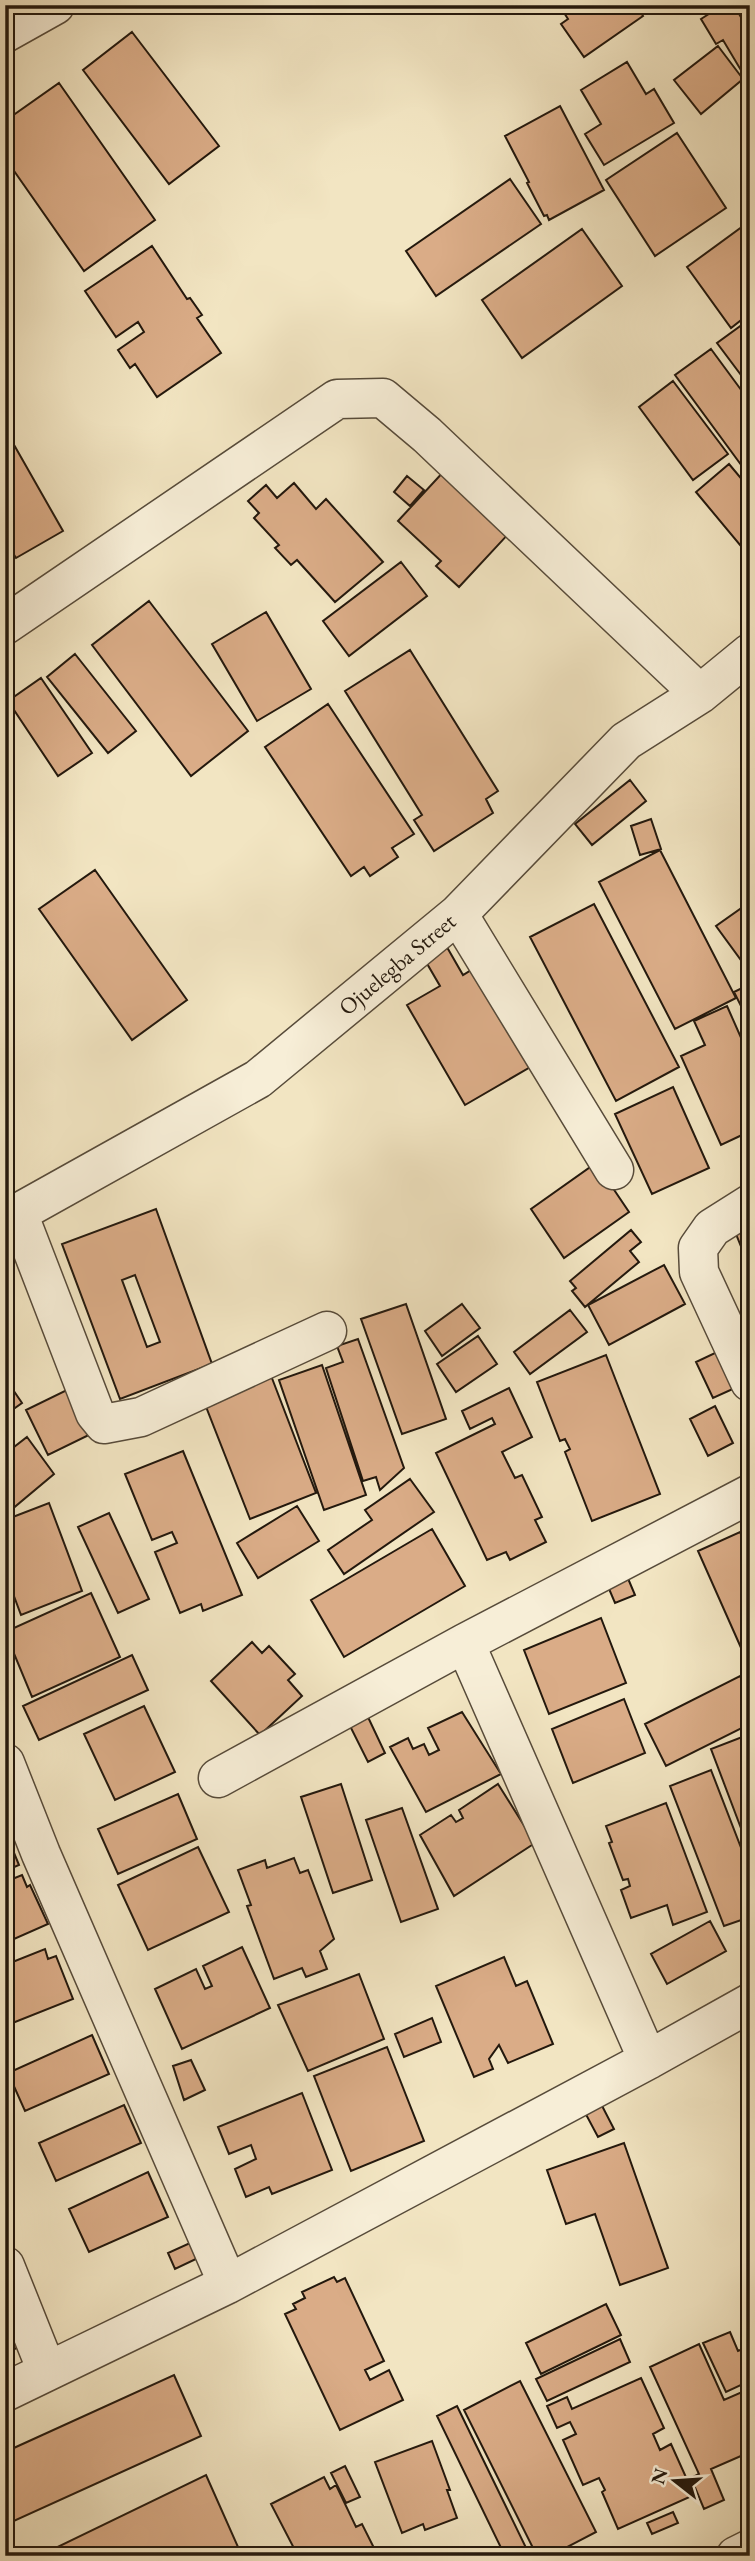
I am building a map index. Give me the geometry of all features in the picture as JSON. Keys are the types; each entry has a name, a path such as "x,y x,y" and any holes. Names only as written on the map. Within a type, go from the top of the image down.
{"street":[{"path":"5,33 55,5"},
{"path":"5,625 337,399 383,398 427,435 700,694"},
{"name":"Ojuelegba Street","path":"12,1218 258,1079 458,914 626,741 700,694 750,653"},
{"path":"458,914 614,1170"},
{"path":"750,1203 712,1228 698,1248 699,1272 750,1382"},
{"path":"12,1218 94,1413 104,1424 141,1417 327,1331"},
{"path":"218,1778 465,1643 750,1494"},
{"path":"465,1643 648,2060"},
{"path":"5,1763 41,1854 228,2284"},
{"path":"5,2392 228,2284 750,2003"},
{"path":"5,2266 47,2371"},
{"path":"736,2556 750,2549"}],"building":[{"path":"559,5 636,5 643,16 584,57 561,24 568,19"},
{"path":"723,5 734,5 750,33 750,74 745,77 723,40 716,44 701,19"},
{"path":"132,32 219,146 169,184 83,70"},
{"path":"718,46 743,79 701,114 674,80"},
{"path":"627,62 646,94 654,89 674,123 604,165 585,134 601,124 581,90"},
{"path":"59,83 155,220 84,271 5,158 5,121"},
{"path":"560,106 604,190 549,220 547,215 544,216 505,136"},
{"path":"677,133 726,208 655,256 606,180"},
{"path":"510,179 541,224 436,296 406,251"},
{"path":"750,221 750,313 731,328 687,267"},
{"path":"582,229 622,286 522,358 482,300"},
{"path":"152,246 187,299 190,298 202,315 197,318 221,353 157,397 135,364 130,368 118,350 144,332 138,322 116,337 85,291"},
{"path":"750,319 750,387 717,343"},
{"path":"711,349 750,402 750,477 675,375"},
{"path":"673,381 728,454 693,480 639,407"},
{"path":"5,429 63,531 16,558 5,540"},
{"path":"729,464 750,489 750,557 696,492"},
{"path":"446,469 512,530 459,587 436,566 441,561 398,521"},
{"path":"407,476 424,490 410,506 394,492"},
{"path":"294,483 316,509 326,499 383,562 335,602 297,560 291,565 275,548 279,545 254,518 259,513 248,501 266,485 277,498"},
{"path":"401,562 427,596 349,656 323,621"},
{"path":"149,601 248,731 191,776 92,645"},
{"path":"266,612 311,689 257,721 212,644"},
{"path":"410,650 498,791 486,799 493,813 434,851 414,820 422,815 345,691"},
{"path":"75,654 136,731 108,753 47,677"},
{"path":"41,678 92,753 58,776 8,701"},
{"path":"328,704 414,834 392,848 398,857 370,876 364,867 351,876 265,747"},
{"path":"630,780 646,801 592,845 575,824"},
{"path":"651,819 661,849 640,855 631,826"},
{"path":"660,850 736,998 675,1029 599,882"},
{"path":"95,870 187,1000 132,1040 39,909"},
{"path":"750,902 750,964 746,967 716,926"},
{"path":"594,904 679,1067 616,1101 530,937"},
{"path":"444,942 463,975 481,964 539,1062 465,1105 407,1005 440,986 422,955"},
{"path":"750,984 750,1024 734,992"},
{"path":"727,1006 750,1058 750,1138 744,1141 742,1135 721,1145 681,1056 705,1045 694,1021"},
{"path":"673,1087 709,1168 652,1194 615,1114"},
{"path":"596,1163 629,1212 564,1258 531,1209"},
{"path":"156,1209 212,1364 120,1399 62,1244","holes":["135,1275 160,1342 147,1347 122,1280"]},
{"path":"750,1222 750,1269 734,1229"},
{"path":"631,1230 641,1242 630,1251 639,1262 585,1307 572,1291 576,1288 570,1281"},
{"path":"664,1265 685,1304 609,1345 588,1305"},
{"path":"406,1304 446,1419 402,1434 361,1319"},
{"path":"462,1304 480,1328 442,1356 425,1331"},
{"path":"570,1310 587,1332 530,1374 514,1352"},
{"path":"478,1336 497,1364 456,1392 437,1364"},
{"path":"358,1339 404,1468 380,1490 376,1477 363,1481 326,1368 343,1362 337,1346"},
{"path":"717,1352 735,1388 713,1398 696,1362"},
{"path":"606,1355 660,1494 592,1521 565,1452 570,1449 565,1439 560,1441 537,1382"},
{"path":"322,1365 366,1495 324,1510 279,1380"},
{"path":"270,1373 316,1493 250,1519 203,1399"},
{"path":"5,1378 22,1403 5,1415"},
{"path":"75,1386 97,1431 48,1455 26,1410"},
{"path":"509,1388 532,1437 502,1452 515,1478 522,1475 542,1517 535,1520 546,1542 510,1560 506,1552 487,1560 436,1453 495,1424 492,1418 470,1429 462,1411"},
{"path":"715,1406 733,1443 708,1456 690,1419"},
{"path":"27,1437 54,1474 5,1515 5,1454"},
{"path":"183,1451 242,1595 203,1611 201,1604 180,1613 155,1552 177,1543 172,1532 152,1540 125,1474"},
{"path":"410,1479 434,1512 344,1574 328,1550 372,1520 365,1510"},
{"path":"49,1503 82,1591 21,1615 5,1572 5,1520"},
{"path":"297,1506 319,1541 258,1578 237,1543"},
{"path":"109,1513 149,1599 118,1613 78,1527"},
{"path":"432,1529 465,1586 344,1657 311,1600"},
{"path":"740,1532 750,1553 750,1658 746,1659 698,1551"},
{"path":"624,1569 635,1595 615,1603 604,1577"},
{"path":"91,1593 120,1657 32,1697 5,1632"},
{"path":"601,1618 626,1683 549,1714 524,1650"},
{"path":"252,1642 262,1653 269,1646 295,1674 288,1680 302,1696 260,1735 211,1681"},
{"path":"132,1655 148,1690 39,1740 23,1706"},
{"path":"740,1676 750,1695 750,1724 666,1766 645,1724"},
{"path":"624,1699 645,1753 573,1783 552,1729"},
{"path":"144,1706 175,1772 115,1800 84,1734"},
{"path":"462,1712 501,1774 426,1812 390,1747 408,1738 413,1749 424,1744 429,1755 439,1750 428,1728"},
{"path":"367,1715 385,1753 368,1762 349,1724"},
{"path":"750,1734 750,1852 711,1749"},
{"path":"711,1770 750,1871 750,1917 724,1926 670,1786"},
{"path":"341,1784 372,1880 333,1893 301,1797"},
{"path":"498,1784 535,1843 454,1896 420,1835 451,1815 456,1822 463,1818 459,1810"},
{"path":"178,1794 197,1839 118,1874 98,1829"},
{"path":"666,1803 707,1912 673,1925 667,1905 631,1918 621,1890 630,1886 628,1879 623,1880 609,1843 612,1842 606,1826"},
{"path":"402,1808 438,1909 401,1922 366,1820"},
{"path":"5,1831 19,1865 5,1871"},
{"path":"198,1847 229,1912 148,1950 118,1885"},
{"path":"294,1858 300,1873 308,1870 334,1939 320,1951 327,1969 306,1977 302,1968 274,1979 247,1906 251,1905 238,1870 265,1860 267,1868"},
{"path":"22,1875 27,1887 30,1885 48,1924 5,1943 5,1882"},
{"path":"710,1921 726,1951 667,1984 651,1954"},
{"path":"242,1947 270,2008 182,2049 155,1989 196,1969 205,1989 212,1986 203,1966"},
{"path":"45,1949 48,1959 56,1956 73,1999 5,2026 5,1965"},
{"path":"504,1957 516,1986 527,1981 553,2044 508,2063 499,2045 489,2059 493,2069 474,2077 436,1986"},
{"path":"359,1974 384,2039 308,2071 278,2005"},
{"path":"432,2018 441,2042 404,2057 395,2034"},
{"path":"92,2035 109,2074 25,2111 8,2073"},
{"path":"387,2047 424,2141 351,2171 314,2076"},
{"path":"191,2060 205,2090 184,2100 173,2066"},
{"path":"302,2093 332,2170 272,2194 269,2187 246,2197 235,2169 256,2159 251,2145 229,2154 218,2127"},
{"path":"598,2098 614,2129 598,2137 582,2107"},
{"path":"124,2105 141,2143 56,2181 39,2143"},
{"path":"624,2143 668,2268 620,2285 595,2214 566,2224 547,2170"},
{"path":"148,2172 168,2217 89,2252 69,2209"},
{"path":"190,2243 198,2258 175,2269 168,2253"},
{"path":"334,2277 337,2282 345,2278 384,2361 365,2370 370,2380 389,2370 403,2400 340,2430 285,2314 296,2309 293,2304 305,2298 302,2292"},
{"path":"606,2304 621,2335 541,2374 526,2343"},
{"path":"17,2315 29,2343 5,2353 5,2320"},
{"path":"730,2332 738,2351 750,2346 750,2393 745,2383 726,2392 703,2343"},
{"path":"620,2339 630,2362 547,2401 536,2379"},
{"path":"699,2344 724,2400 742,2392 750,2408 750,2452 711,2469 724,2500 704,2509 691,2478 699,2474 650,2367"},
{"path":"174,2375 201,2436 5,2525 5,2452"},
{"path":"641,2378 664,2428 653,2434 660,2450 671,2444 694,2495 618,2529 599,2478 583,2485 563,2440 576,2434 570,2422 557,2428 547,2406 567,2397 572,2409"},
{"path":"520,2381 596,2532 550,2556 537,2556 464,2410"},
{"path":"457,2406 530,2556 505,2556 437,2416"},
{"path":"432,2441 457,2518 425,2530 423,2524 402,2533 375,2462"},
{"path":"345,2466 360,2497 346,2503 331,2473"},
{"path":"206,2475 242,2556 39,2556"},
{"path":"324,2477 330,2489 336,2485 356,2527 362,2524 378,2556 298,2556 271,2504"},
{"path":"673,2512 678,2523 652,2534 647,2523"}]}
